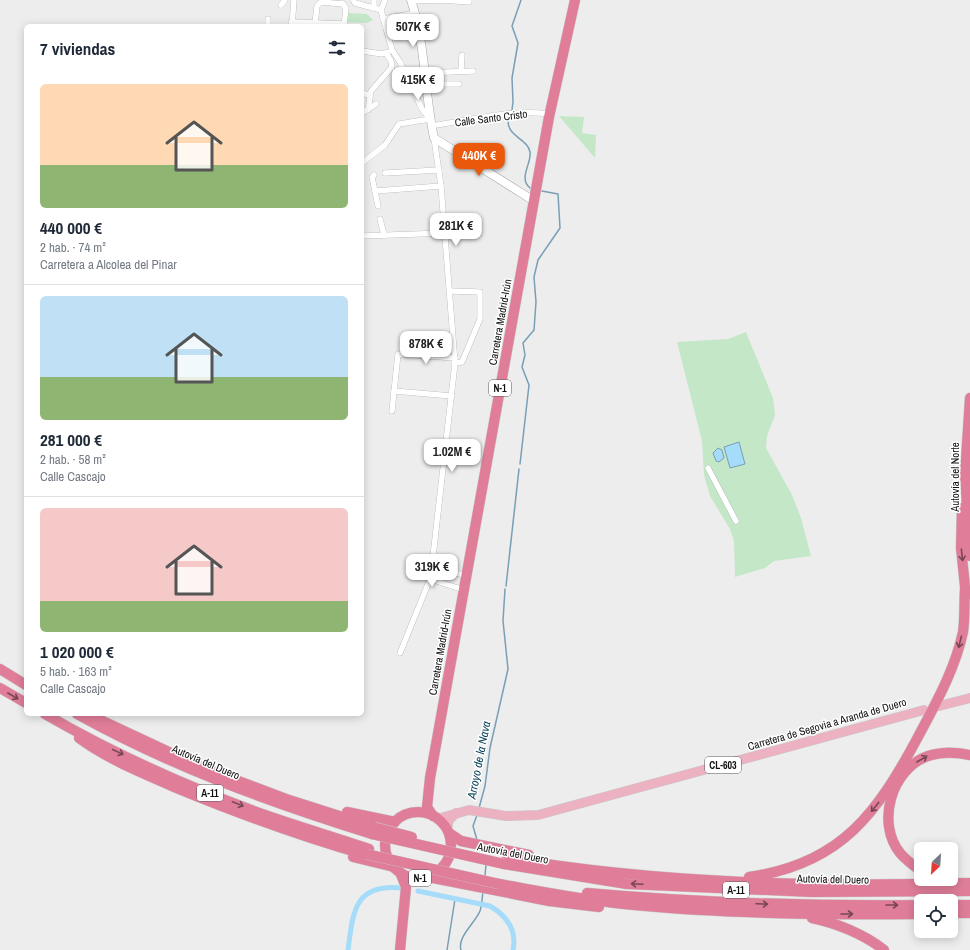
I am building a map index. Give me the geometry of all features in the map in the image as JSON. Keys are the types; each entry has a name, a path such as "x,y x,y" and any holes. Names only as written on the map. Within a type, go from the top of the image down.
{"highway":[{"name":"Carretera Madrid-Irún","path":"435,817 427,807 428,790 550,114 575,0"},
{"name":"Autovía del Norte","path":"970,398 965,474 970,556"},
{"path":"965,474 960,523 965,590 970,616"},
{"path":"707,880 738,879 772,874 803,864 832,847 861,824 877,805 893,782 947,681 955,660 963,631 965,590"},
{"path":"0,669 24,684"},
{"path":"0,688 24,702"},
{"name":"Autovía del Duero","path":"81,716 121,738 195,771 285,807 373,831 505,861 627,884 812,892 970,891"},
{"path":"91,716 193,762 286,799 373,831"},
{"path":"52,718 92,748 157,779 250,818 302,836 367,851"},
{"name":"A-11","path":"52,718 190,785 264,815 367,851 497,884 693,902 799,906 914,905"},
{"path":"914,865 900,853 890,833 887,815 891,797 900,779 910,766 928,756 953,751 970,755"},
{"path":"193,762 222,769 338,810 372,818 396,822 402,817 416,813 435,817"},
{"path":"157,779 182,797 250,824 309,844 397,870"},
{"name":"Carretera Madrid-Irún","path":"416,813 422,806 428,790"},
{"name":"N-1","path":"397,870 406,876 424,877 438,872 448,859 451,844 448,831 435,817"},
{"name":"N-1","path":"396,822 386,839 386,849 389,859 406,887 400,950"},
{"path":"448,831 461,841 595,868 647,876"},
{"path":"505,861 647,876 707,880 829,884 970,883"},
{"path":"424,877 468,885 497,884 590,900 633,905 794,914 914,914"},
{"name":"N-1","path":"403,923 412,888 424,877"},
{"path":"958,882 970,883"},
{"path":"958,905 970,905"},
{"path":"958,913 970,913"},
{"path":"794,914 836,925 857,934 884,950"}],"main road":[{"path":"412,0 417,17 426,73 434,138 534,201"},
{"path":"939,706 970,698"},
{"name":"Carretera de Segovia a Aranda de Duero","path":"435,817 469,810 522,817 555,811 924,710"},
{"path":"448,831 449,820 456,812"}],"street":[{"path":"285,0 283,7 293,8"},
{"path":"294,0 292,24 315,24 317,6 321,2 325,1 343,2 346,8 342,24"},
{"path":"353,0 356,3 381,10"},
{"path":"374,0 374,8"},
{"path":"385,0 381,10 392,50 400,62 422,109 431,122"},
{"path":"412,0 469,2 469,0"},
{"path":"383,19 417,17"},
{"path":"268,18 268,24"},
{"path":"364,52 372,54 386,53 392,50"},
{"path":"368,110 369,95 392,67 391,61 386,53"},
{"path":"461,70 462,55"},
{"path":"426,73 461,70 473,71"},
{"path":"427,84 459,84"},
{"path":"364,94 369,95"},
{"path":"364,112 376,104"},
{"name":"Calle Santo Cristo","path":"364,162 385,145 399,124 512,113 536,112 550,114"},
{"path":"400,653 430,579 455,360 451,291 441,186 434,138"},
{"path":"385,173 439,170"},
{"path":"374,175 372,177 378,206"},
{"path":"375,191 441,186"},
{"path":"380,219 384,235"},
{"path":"364,236 445,233"},
{"path":"392,411 398,354 462,362 480,319 480,292 451,291"},
{"path":"394,392 452,396"},
{"path":"708,468 736,521"},
{"path":"432,565 466,576"},
{"path":"430,579 464,590"}],"green space":[{"path":"348,13 367,14 373,20 367,23 347,22"},
{"path":"559,116 584,117 582,133 596,135 595,158"},
{"path":"746,332 773,398 775,415 767,436 766,448 792,495 801,518 811,556 774,561 765,568 735,577 734,541 730,529 710,496 704,475 702,441 677,342 728,339"}],"water":[{"path":"739,442 745,464 730,468 724,447"},
{"path":"718,448 722,450 724,458 719,462 716,461 713,453"}],"waterway":[{"name":"Arroyo de la Nava","path":"512,110 512,78 518,43 512,26 521,0"},
{"name":"Arroyo de la Nava","path":"509,116 509,128 525,143 530,152 525,175 525,180 530,188"},
{"name":"Arroyo de la Nava","path":"520,464 529,385 522,367 525,355 523,343 534,330 536,302 534,277 538,260 560,228 558,194 542,191"},
{"name":"Arroyo de la Nava","path":"506,586 519,469"},
{"name":"Arroyo de la Nava","path":"479,808 485,786 490,748 508,669 503,621 505,589"},
{"name":"Arroyo de la Nava","path":"477,815 473,826 477,840"},
{"name":"Arroyo de la Nava","path":"485,876 486,864"},
{"path":"348,950 355,912 365,895 374,890 402,888"},
{"name":"Arroyo de la Nava","path":"418,891 490,906 501,914 509,924 513,936 513,950"},
{"name":"Arroyo de la Nava","path":"461,950 460,945 464,935 480,911 483,892"},
{"path":"447,950 455,899"}]}
